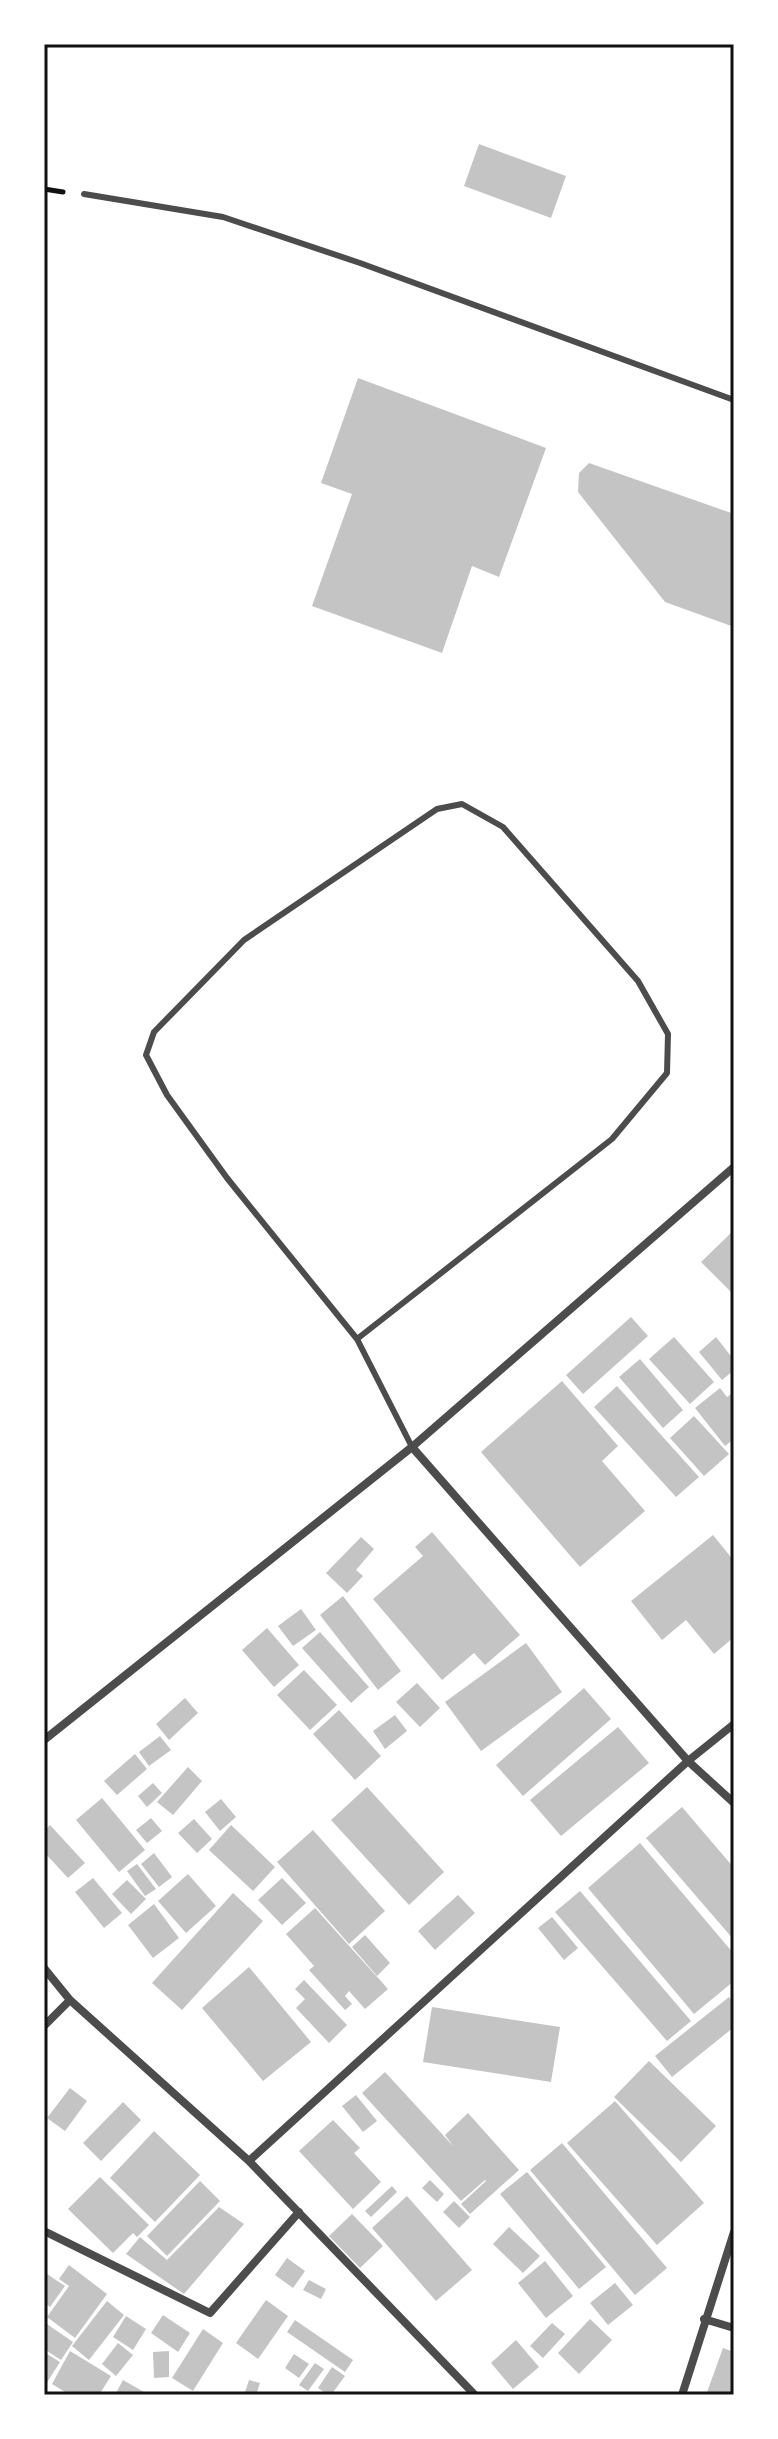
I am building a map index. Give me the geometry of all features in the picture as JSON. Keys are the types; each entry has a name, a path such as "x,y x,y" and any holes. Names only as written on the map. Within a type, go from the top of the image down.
{"street":[{"path":"44,1740 412,1447 734,1167"},
{"path":"412,1447 688,1761 734,1803"},
{"path":"249,2161 688,1761 734,1724"},
{"path":"44,1968 70,2000 249,2161 475,2395"},
{"path":"44,2026 70,2000"},
{"path":"44,2231 210,2313 299,2212"},
{"path":"682,2395 734,2232"},
{"path":"704,2319 734,2328"}],"lane":[{"path":"84,194 223,217 360,263 734,400"},
{"path":"357,1339 612,1139 667,1073 668,1034 638,981 503,827 462,804 437,809 244,940 154,1032 146,1055 167,1095 227,1178 357,1339 412,1447"}],"building":[{"path":"479,144 566,176 551,218 464,186"},
{"path":"358,378 546,448 499,577 472,566 442,653 312,606 352,494 321,483"},
{"path":"589,463 734,514 734,627 665,602 578,492 579,473"},
{"path":"731,1233 734,1236 734,1295 701,1262"},
{"path":"631,1317 648,1336 583,1394 566,1375"},
{"path":"674,1337 714,1382 690,1404 649,1359"},
{"path":"716,1337 734,1360 734,1370 722,1380 699,1352"},
{"path":"640,1359 683,1410 663,1428 619,1377"},
{"path":"562,1381 618,1446 602,1461 645,1511 580,1567 481,1452"},
{"path":"617,1386 699,1477 676,1497 594,1407"},
{"path":"720,1388 727,1397 734,1392 734,1439 725,1446 695,1408"},
{"path":"694,1416 729,1454 704,1476 670,1438"},
{"path":"432,1532 520,1635 485,1665 474,1653 442,1680 373,1599 423,1556 415,1547"},
{"path":"713,1535 734,1561 734,1637 714,1654 686,1620 662,1640 631,1601"},
{"path":"361,1537 374,1549 356,1570 363,1576 347,1593 326,1573"},
{"path":"343,1596 401,1671 378,1690 320,1615"},
{"path":"301,1609 316,1630 293,1646 278,1626"},
{"path":"267,1628 299,1665 274,1687 242,1650"},
{"path":"320,1632 369,1687 351,1703 302,1648"},
{"path":"526,1643 562,1692 481,1751 445,1702"},
{"path":"304,1670 337,1705 310,1730 277,1695"},
{"path":"417,1683 440,1708 420,1727 396,1702"},
{"path":"584,1688 611,1719 523,1796 496,1765"},
{"path":"185,1698 198,1713 169,1740 156,1724"},
{"path":"339,1710 381,1756 355,1780 313,1734"},
{"path":"395,1715 407,1731 385,1749 373,1731"},
{"path":"618,1727 649,1763 561,1836 530,1800"},
{"path":"160,1736 171,1750 149,1766 139,1752"},
{"path":"135,1754 147,1769 117,1795 104,1781"},
{"path":"188,1767 202,1781 173,1815 157,1802"},
{"path":"153,1783 162,1793 147,1807 138,1796"},
{"path":"367,1787 444,1872 409,1905 331,1820"},
{"path":"102,1798 145,1850 119,1872 76,1820"},
{"path":"221,1799 236,1817 220,1831 205,1812"},
{"path":"682,1807 734,1868 734,1940 646,1838"},
{"path":"151,1818 162,1831 147,1843 136,1830"},
{"path":"194,1819 212,1839 197,1853 178,1833"},
{"path":"50,1825 85,1863 68,1878 44,1852 44,1831"},
{"path":"231,1825 275,1867 253,1891 209,1850"},
{"path":"313,1830 385,1911 349,1944 277,1862"},
{"path":"640,1843 734,1954 734,1981 694,2014 588,1888"},
{"path":"154,1853 172,1877 159,1887 141,1864"},
{"path":"137,1864 156,1889 145,1896 127,1871"},
{"path":"188,1874 216,1906 186,1933 158,1901"},
{"path":"93,1878 122,1913 104,1928 75,1892"},
{"path":"282,1878 306,1903 282,1925 258,1900"},
{"path":"127,1880 146,1899 131,1914 112,1894"},
{"path":"580,1891 691,2021 667,2041 555,1912"},
{"path":"233,1893 263,1921 182,2010 152,1983"},
{"path":"458,1895 475,1913 435,1950 418,1931"},
{"path":"154,1904 179,1938 153,1958 128,1925"},
{"path":"315,1908 388,1989 365,2009 349,1991 345,1996 352,2004 345,2010 309,1970 314,1966 286,1934"},
{"path":"552,1917 578,1948 564,1960 538,1928"},
{"path":"365,1935 390,1963 377,1976 352,1947"},
{"path":"249,1967 311,2042 263,2081 202,2008"},
{"path":"304,1980 347,2025 329,2043 296,2008 305,1999 295,1989"},
{"path":"729,1997 734,2004 734,2027 672,2077 655,2056"},
{"path":"432,2007 560,2027 551,2082 423,2062"},
{"path":"649,2061 716,2126 681,2162 614,2097"},
{"path":"385,2072 454,2147 445,2135 468,2113 519,2170 470,2214 461,2204 486,2181 461,2201 362,2093"},
{"path":"70,2088 87,2101 65,2131 47,2118"},
{"path":"356,2095 377,2121 363,2132 342,2106"},
{"path":"615,2101 704,2203 657,2245 567,2143"},
{"path":"123,2102 141,2120 101,2161 83,2143"},
{"path":"333,2120 360,2148 354,2153 381,2182 353,2209 299,2151"},
{"path":"154,2131 200,2175 155,2222 110,2178"},
{"path":"562,2143 667,2268 635,2295 530,2170"},
{"path":"527,2172 606,2267 579,2289 500,2194"},
{"path":"100,2177 149,2225 137,2237 133,2233 113,2253 68,2209"},
{"path":"430,2180 444,2194 437,2202 422,2188"},
{"path":"200,2181 220,2201 167,2256 147,2236"},
{"path":"392,2186 397,2192 371,2217 365,2211"},
{"path":"407,2196 472,2270 436,2301 372,2228"},
{"path":"454,2201 470,2217 459,2228 443,2212"},
{"path":"219,2207 244,2224 184,2294 126,2254 140,2237 167,2260"},
{"path":"352,2214 383,2246 360,2268 329,2236"},
{"path":"509,2227 540,2256 523,2273 493,2244"},
{"path":"287,2258 305,2271 293,2288 275,2275"},
{"path":"545,2261 573,2296 546,2318 518,2283"},
{"path":"69,2265 107,2294 75,2338 47,2317 69,2286 59,2279"},
{"path":"44,2272 65,2286 50,2307 44,2302"},
{"path":"309,2280 326,2289 321,2299 303,2290"},
{"path":"615,2283 633,2305 608,2325 590,2303"},
{"path":"266,2300 288,2316 258,2359 236,2343"},
{"path":"107,2301 124,2315 89,2360 72,2346"},
{"path":"163,2315 190,2333 178,2352 151,2333"},
{"path":"126,2316 146,2329 133,2350 113,2337"},
{"path":"590,2319 612,2340 579,2374 558,2353"},
{"path":"295,2320 353,2360 345,2372 287,2332"},
{"path":"44,2322 73,2342 61,2360 44,2349"},
{"path":"552,2323 565,2334 543,2358 530,2346"},
{"path":"203,2329 223,2343 193,2391 172,2378"},
{"path":"516,2340 539,2367 513,2389 491,2363"},
{"path":"118,2343 133,2355 116,2376 102,2364"},
{"path":"723,2348 734,2352 734,2395 706,2395"},
{"path":"70,2351 111,2376 99,2395 70,2395 52,2384"},
{"path":"169,2351 169,2377 154,2378 153,2352"},
{"path":"44,2352 60,2362 46,2384 44,2383"},
{"path":"294,2354 309,2364 299,2378 285,2368"},
{"path":"315,2363 324,2369 308,2391 299,2385"},
{"path":"332,2367 345,2376 328,2395 318,2388"},
{"path":"123,2380 144,2392 142,2395 115,2395"},
{"path":"249,2380 260,2383 256,2395 244,2395"}]}
